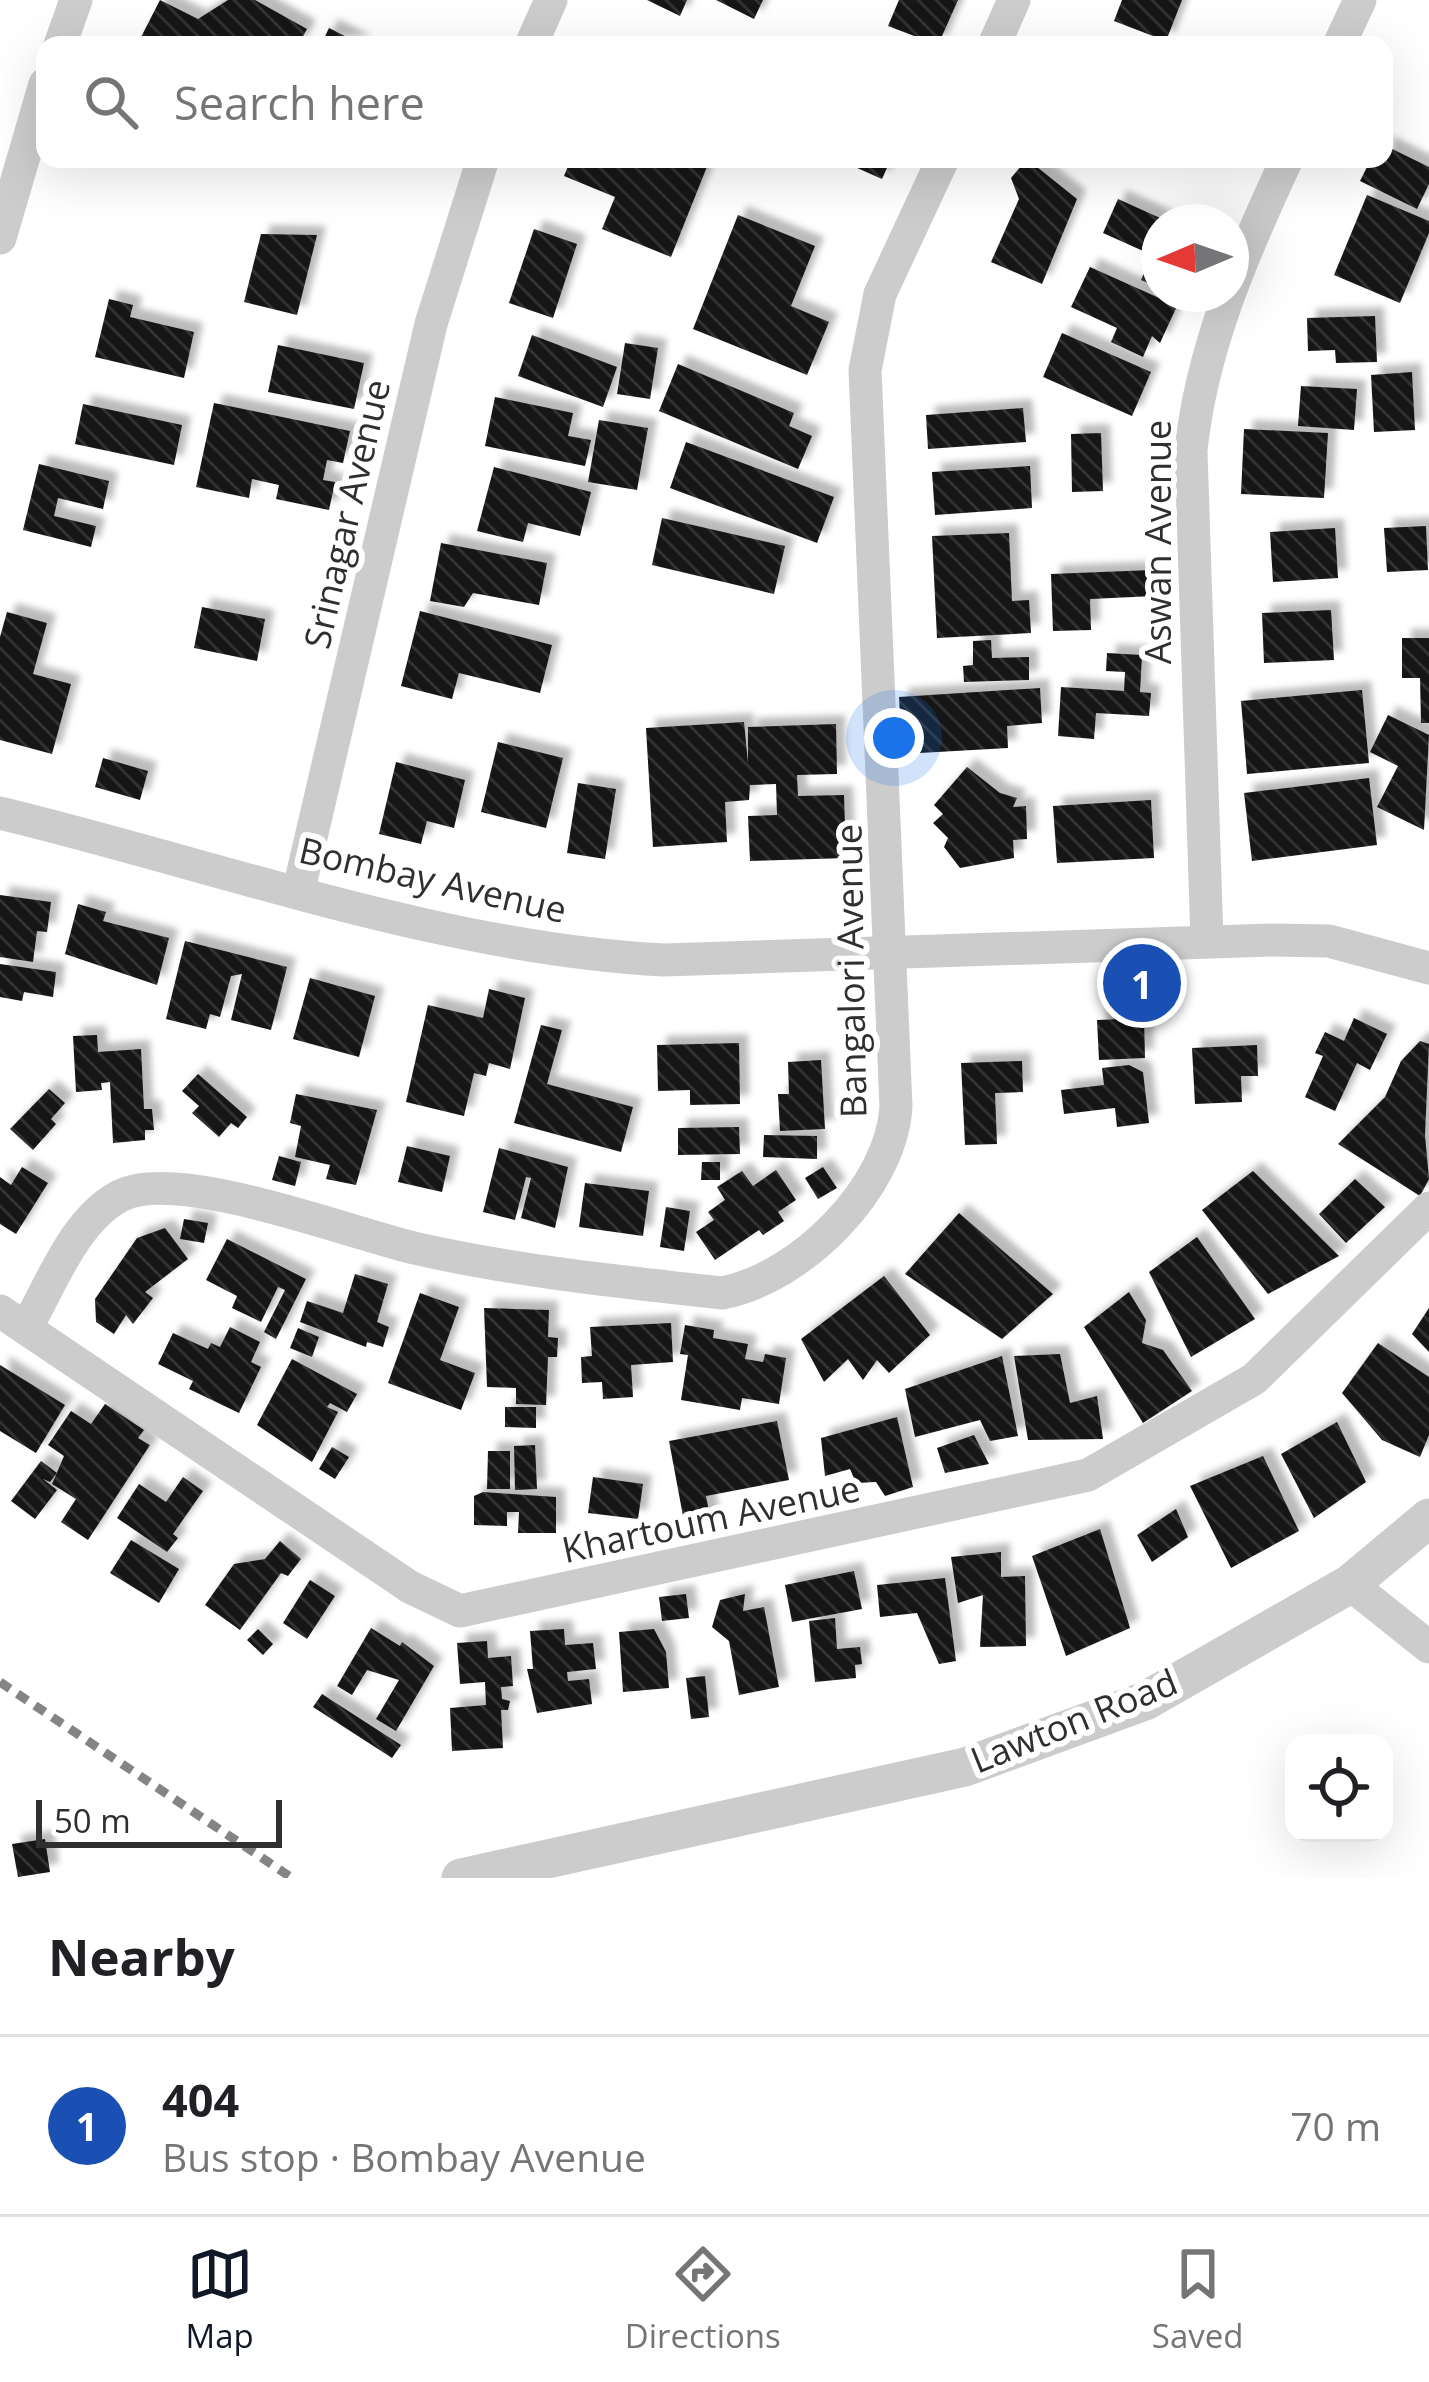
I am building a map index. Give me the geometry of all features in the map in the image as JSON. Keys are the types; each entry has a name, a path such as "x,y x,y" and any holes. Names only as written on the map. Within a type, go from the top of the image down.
{"street":[{"path":"63,36 76,0"},
{"path":"535,36 551,0"},
{"path":"998,36 1013,0"},
{"path":"1344,36 1360,0"},
{"path":"0,238 36,115"},
{"name":"Srinagar Avenue","path":"299,890 431,324 480,168"},
{"name":"Bangalori Avenue","path":"13,1319 85,1225 104,1206 137,1189 217,1195 415,1248 722,1293 748,1288 851,1212 890,1152 896,1107 865,370 880,294 940,168"},
{"name":"Aswan Avenue","path":"1207,941 1191,451 1196,404 1210,353 1283,168"},
{"name":"Bombay Avenue","path":"0,813 480,938 591,956 664,960 1329,941 1429,968"},
{"name":"Khartoum Avenue","path":"13,1319 410,1587 460,1611 1088,1475 1254,1379 1429,1208"},
{"name":"Lawton Road","path":"461,1878 964,1767 1145,1701 1350,1584 1429,1518"},
{"path":"1350,1584 1429,1647"}],"building":[{"path":"160,0 198,19 228,0 255,0 307,29 303,36 142,36"},
{"path":"647,0 687,0 680,16"},
{"path":"716,0 763,0 754,19"},
{"path":"899,0 958,0 942,36 914,36 888,26"},
{"path":"1122,0 1182,0 1168,36 1153,36 1114,21"},
{"path":"1393,149 1429,167 1429,184 1417,209 1360,181 1366,168 1393,168"},
{"path":"567,168 706,168 671,257 602,229 615,197 564,176"},
{"path":"857,168 887,168 882,179"},
{"path":"1019,168 1038,168 1077,199 1042,284 991,262 1019,199 1011,178"},
{"path":"1367,195 1429,221 1429,233 1400,303 1334,275"},
{"path":"1118,199 1141,209 1141,250 1103,233"},
{"path":"738,215 815,246 791,306 829,322 807,375 693,329"},
{"path":"534,229 577,244 553,318 509,303"},
{"path":"261,234 317,235 297,315 244,302"},
{"path":"1090,267 1141,290 1141,312 1174,312 1160,343 1152,336 1143,357 1111,342 1117,328 1071,307"},
{"path":"109,299 133,305 130,317 194,332 184,378 95,357"},
{"path":"1375,316 1377,362 1336,363 1335,350 1308,351 1307,318"},
{"path":"1062,333 1151,372 1132,416 1043,377"},
{"path":"532,335 617,367 603,407 518,376"},
{"path":"625,343 658,348 650,399 617,394"},
{"path":"278,345 364,363 354,409 268,392"},
{"path":"678,364 794,413 789,426 812,436 798,469 659,411"},
{"path":"1412,372 1415,430 1374,432 1371,375"},
{"path":"1301,386 1357,389 1354,430 1298,426"},
{"path":"495,397 573,413 568,436 591,440 585,466 485,446"},
{"path":"214,403 350,431 343,463 327,460 323,480 335,482 329,510 276,499 279,485 252,479 249,498 196,487"},
{"path":"83,404 182,425 174,465 75,444"},
{"path":"1023,408 1026,442 928,449 926,415"},
{"path":"599,420 648,428 637,490 588,482"},
{"path":"1244,429 1328,433 1324,498 1241,494"},
{"path":"1101,433 1103,491 1072,492 1071,434"},
{"path":"686,442 834,497 817,543 670,488"},
{"path":"39,464 109,481 103,509 58,498 54,516 96,526 91,547 23,530"},
{"path":"1030,466 1032,508 935,515 932,472"},
{"path":"494,467 591,492 580,536 528,523 523,542 477,531"},
{"path":"662,518 785,546 774,594 652,565"},
{"path":"1426,526 1428,570 1387,572 1384,528"},
{"path":"1335,528 1338,578 1273,582 1270,532"},
{"path":"1009,533 1012,601 1029,600 1031,633 937,638 932,536"},
{"path":"441,543 547,563 539,605 473,593 464,607 430,601"},
{"path":"1152,570 1154,596 1090,599 1091,630 1053,631 1051,574"},
{"path":"202,607 265,619 257,661 194,648"},
{"path":"1331,610 1334,660 1264,663 1262,613"},
{"path":"420,611 552,645 540,693 459,673 452,699 401,686"},
{"path":"7,612 47,623 33,674 71,684 52,754 0,740 0,637"},
{"path":"1402,638 1429,638 1429,723 1421,723 1420,678 1402,678"},
{"path":"991,640 992,658 1029,657 1029,680 964,682 963,666 973,665 973,641"},
{"path":"1107,653 1142,655 1140,692 1151,693 1149,716 1096,713 1094,739 1058,736 1061,687 1124,691 1125,672 1106,671"},
{"path":"1040,688 1042,723 1007,726 1008,748 902,754 899,697"},
{"path":"1362,690 1369,763 1247,774 1241,701"},
{"path":"1388,715 1429,735 1424,830 1377,807 1398,766 1370,752"},
{"path":"744,722 748,763 748,727 836,724 837,774 797,775 798,796 844,795 846,858 750,861 748,816 777,815 776,784 750,785 749,800 725,802 727,842 653,847 646,728"},
{"path":"498,742 563,758 546,828 481,812"},
{"path":"103,758 148,771 140,800 95,787"},
{"path":"396,762 465,780 454,828 427,821 421,844 379,834"},
{"path":"967,767 1000,793 1017,798 1013,807 1026,806 1027,839 1013,840 1014,858 960,868 944,847 948,838 933,823 943,814 934,805"},
{"path":"1369,778 1377,845 1252,861 1244,793"},
{"path":"578,783 616,789 605,859 567,853"},
{"path":"1151,800 1154,858 1057,863 1053,806"},
{"path":"0,895 51,902 47,932 37,931 33,962 0,957"},
{"path":"78,904 106,912 103,921 169,938 157,985 65,954"},
{"path":"185,941 287,967 271,1030 231,1020 242,974 231,976 220,1017 210,1014 206,1029 166,1019"},
{"path":"0,964 56,972 53,997 24,992 22,1001 0,997"},
{"path":"310,978 375,996 359,1057 293,1039"},
{"path":"489,989 525,998 510,1069 489,1063 486,1076 474,1073 464,1116 406,1102 428,1005 483,1018"},
{"path":"1144,1018 1145,1058 1099,1060 1097,1020"},
{"path":"1354,1018 1387,1034 1370,1070 1357,1063 1335,1111 1305,1097 1323,1056 1315,1053 1325,1032 1344,1041"},
{"path":"541,1025 562,1030 547,1084 633,1107 621,1152 514,1123"},
{"path":"97,1035 98,1052 141,1049 144,1109 152,1109 154,1130 145,1130 145,1140 113,1143 110,1082 101,1083 102,1090 76,1092 73,1036"},
{"path":"1420,1041 1429,1044 1425,1135 1429,1179 1420,1196 1338,1144 1385,1097 1401,1061"},
{"path":"739,1043 740,1104 690,1105 690,1090 658,1091 657,1045"},
{"path":"1257,1045 1258,1076 1241,1076 1242,1102 1195,1104 1192,1048"},
{"path":"821,1060 825,1129 780,1131 778,1094 789,1094 788,1062"},
{"path":"1022,1061 1023,1092 995,1093 997,1144 965,1145 961,1063"},
{"path":"1129,1065 1143,1072 1149,1123 1117,1127 1115,1108 1064,1114 1061,1090 1104,1085 1102,1068"},
{"path":"198,1074 247,1117 238,1128 231,1123 219,1137 192,1113 199,1106 182,1091"},
{"path":"49,1089 65,1103 51,1119 56,1124 33,1150 10,1129"},
{"path":"296,1094 377,1110 356,1185 326,1179 330,1165 295,1157 301,1126 290,1123"},
{"path":"739,1127 740,1154 678,1155 678,1128"},
{"path":"764,1135 817,1136 817,1159 763,1157"},
{"path":"407,1146 450,1156 442,1192 398,1182"},
{"path":"499,1148 568,1167 555,1228 521,1218 531,1178 526,1177 515,1220 483,1212"},
{"path":"279,1156 301,1162 295,1186 272,1180"},
{"path":"702,1162 720,1162 720,1180 701,1180"},
{"path":"22,1167 48,1183 16,1234 0,1224 0,1177 11,1185"},
{"path":"823,1167 837,1188 818,1199 805,1178"},
{"path":"776,1170 796,1200 778,1212 784,1221 763,1235 759,1230 715,1260 696,1232 714,1220 708,1212 725,1200 717,1187 742,1171 753,1186"},
{"path":"1253,1171 1339,1256 1268,1294 1202,1210"},
{"path":"1355,1179 1385,1207 1346,1243 1319,1214"},
{"path":"585,1183 649,1191 643,1236 579,1227"},
{"path":"666,1207 690,1211 684,1251 660,1247"},
{"path":"959,1213 1053,1294 1002,1339 905,1274"},
{"path":"184,1219 208,1223 204,1243 180,1239"},
{"path":"165,1228 188,1259 145,1292 153,1298 133,1324 126,1315 114,1334 96,1322 95,1299 137,1238"},
{"path":"1197,1237 1255,1319 1191,1357 1149,1272"},
{"path":"227,1239 306,1279 276,1339 264,1332 285,1290 278,1287 261,1322 232,1308 237,1296 206,1280"},
{"path":"355,1274 388,1284 377,1322 389,1327 383,1347 367,1342 366,1347 300,1322 307,1301 343,1313"},
{"path":"884,1276 930,1335 889,1373 877,1360 863,1380 848,1359 824,1382 801,1339"},
{"path":"1129,1292 1146,1320 1142,1343 1163,1350 1192,1391 1143,1423 1084,1327"},
{"path":"420,1293 459,1307 440,1360 475,1373 461,1410 388,1383"},
{"path":"484,1308 549,1310 548,1337 558,1338 557,1357 548,1357 546,1405 516,1404 516,1388 487,1387"},
{"path":"1429,1308 1429,1352 1412,1334"},
{"path":"671,1323 673,1362 631,1365 633,1397 603,1399 602,1382 582,1383 581,1357 592,1356 590,1327"},
{"path":"685,1325 714,1330 713,1338 748,1344 745,1359 763,1362 765,1354 786,1358 779,1404 742,1398 740,1410 681,1400 688,1355 680,1354"},
{"path":"230,1327 260,1342 251,1362 261,1367 239,1413 189,1389 193,1381 158,1364 173,1333 208,1349 211,1343 220,1347"},
{"path":"298,1328 319,1337 312,1357 290,1348"},
{"path":"1378,1343 1429,1377 1429,1435 1420,1457 1382,1440 1342,1393"},
{"path":"1060,1354 1070,1403 1097,1396 1103,1439 1028,1440 1014,1356"},
{"path":"1002,1356 1018,1436 990,1441 980,1420 915,1437 905,1389"},
{"path":"292,1359 357,1394 347,1412 330,1403 327,1407 338,1412 312,1462 257,1425"},
{"path":"0,1365 65,1405 36,1453 0,1431"},
{"path":"105,1404 144,1430 138,1438 150,1445 88,1540 61,1522 76,1499 52,1484 64,1456 48,1445 71,1411 91,1424"},
{"path":"505,1407 536,1407 536,1428 505,1427"},
{"path":"897,1417 913,1487 885,1496 876,1482 856,1483 850,1469 825,1476 821,1438"},
{"path":"777,1421 789,1480 706,1496 712,1527 686,1532 669,1441"},
{"path":"1337,1422 1366,1482 1314,1518 1281,1454"},
{"path":"974,1435 989,1464 945,1473 937,1448"},
{"path":"535,1445 537,1489 515,1490 514,1446"},
{"path":"332,1447 349,1457 335,1479 319,1469"},
{"path":"488,1451 510,1451 510,1489 487,1489"},
{"path":"1263,1456 1299,1531 1231,1568 1190,1486"},
{"path":"41,1461 57,1473 50,1482 43,1479 57,1490 35,1519 11,1501"},
{"path":"183,1477 203,1491 173,1534 178,1538 167,1552 117,1518 139,1484 166,1502"},
{"path":"593,1477 643,1484 638,1519 588,1513"},
{"path":"483,1492 556,1497 556,1533 518,1533 519,1512 507,1512 507,1526 474,1525 474,1496"},
{"path":"1176,1509 1188,1537 1152,1562 1137,1535"},
{"path":"1100,1529 1130,1628 1066,1656 1032,1556"},
{"path":"131,1540 179,1569 159,1603 110,1573"},
{"path":"280,1541 301,1559 288,1576 281,1573 240,1630 205,1605 234,1564 265,1559"},
{"path":"1001,1552 1001,1577 1025,1576 1026,1646 980,1647 983,1595 958,1603 951,1557"},
{"path":"854,1571 862,1609 792,1622 785,1585"},
{"path":"945,1578 956,1661 939,1664 917,1613 880,1617 877,1585"},
{"path":"310,1580 335,1596 307,1639 283,1623"},
{"path":"686,1594 689,1618 662,1621 659,1597"},
{"path":"745,1594 743,1611 764,1607 779,1687 739,1695 729,1641 712,1627 720,1600"},
{"path":"835,1618 837,1649 860,1647 862,1664 855,1665 856,1678 815,1682 809,1621"},
{"path":"371,1628 400,1646 402,1642 434,1666 396,1731 376,1719 399,1680 367,1670 352,1695 337,1686"},
{"path":"258,1629 273,1644 263,1655 247,1640"},
{"path":"564,1629 565,1645 593,1643 596,1669 567,1672 568,1681 589,1679 592,1704 537,1713 527,1669 533,1669 530,1631"},
{"path":"654,1629 666,1652 669,1688 623,1692 619,1632"},
{"path":"487,1641 488,1658 511,1656 513,1686 501,1687 502,1699 510,1701 508,1710 501,1710 503,1748 452,1751 450,1708 486,1705 485,1682 460,1684 457,1643"},
{"path":"705,1676 709,1717 691,1719 686,1678"},
{"path":"322,1694 401,1745 392,1758 313,1707"},
{"path":"45,1839 50,1872 18,1877 12,1844"}],"railway":[{"path":"0,1682 292,1878"}],"place":[{"name":"404","path":"1142,983"}]}
